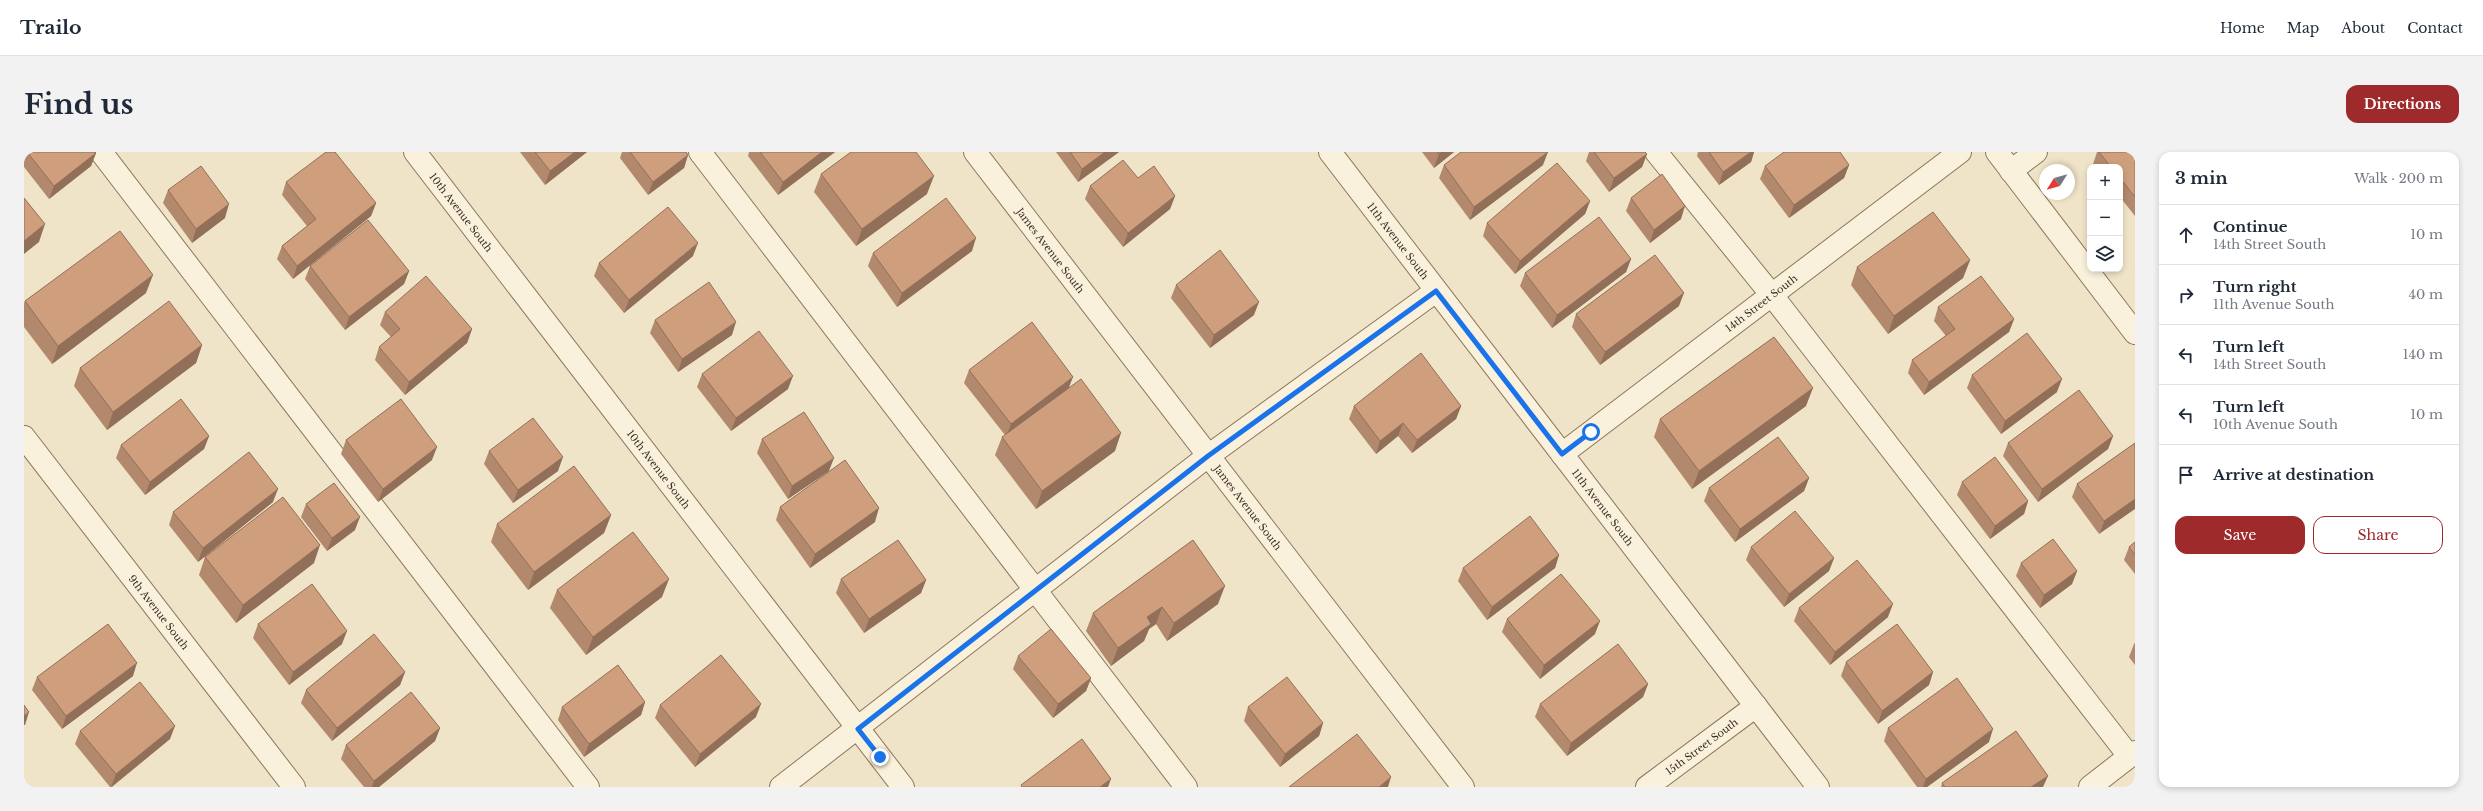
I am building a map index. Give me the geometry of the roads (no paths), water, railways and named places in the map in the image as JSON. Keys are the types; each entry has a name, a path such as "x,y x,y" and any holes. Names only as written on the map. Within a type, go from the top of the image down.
{"street":[{"path":"101,152 588,787"},
{"name":"10th Avenue South","path":"415,152 903,787"},
{"path":"700,152 1186,787"},
{"name":"James Avenue South","path":"975,152 1463,787"},
{"name":"11th Avenue South","path":"1330,152 1818,787"},
{"path":"1656,152 1771,294 2132,754 2090,787"},
{"name":"14th Street South","path":"1562,454 1960,152"},
{"path":"1997,152 2135,333"},
{"path":"2011,171 2036,152"},
{"path":"781,787 858,729 1208,456 1436,291"},
{"name":"9th Avenue South","path":"24,437 294,787"},
{"name":"15th Street South","path":"1647,787 1756,706"}]}
